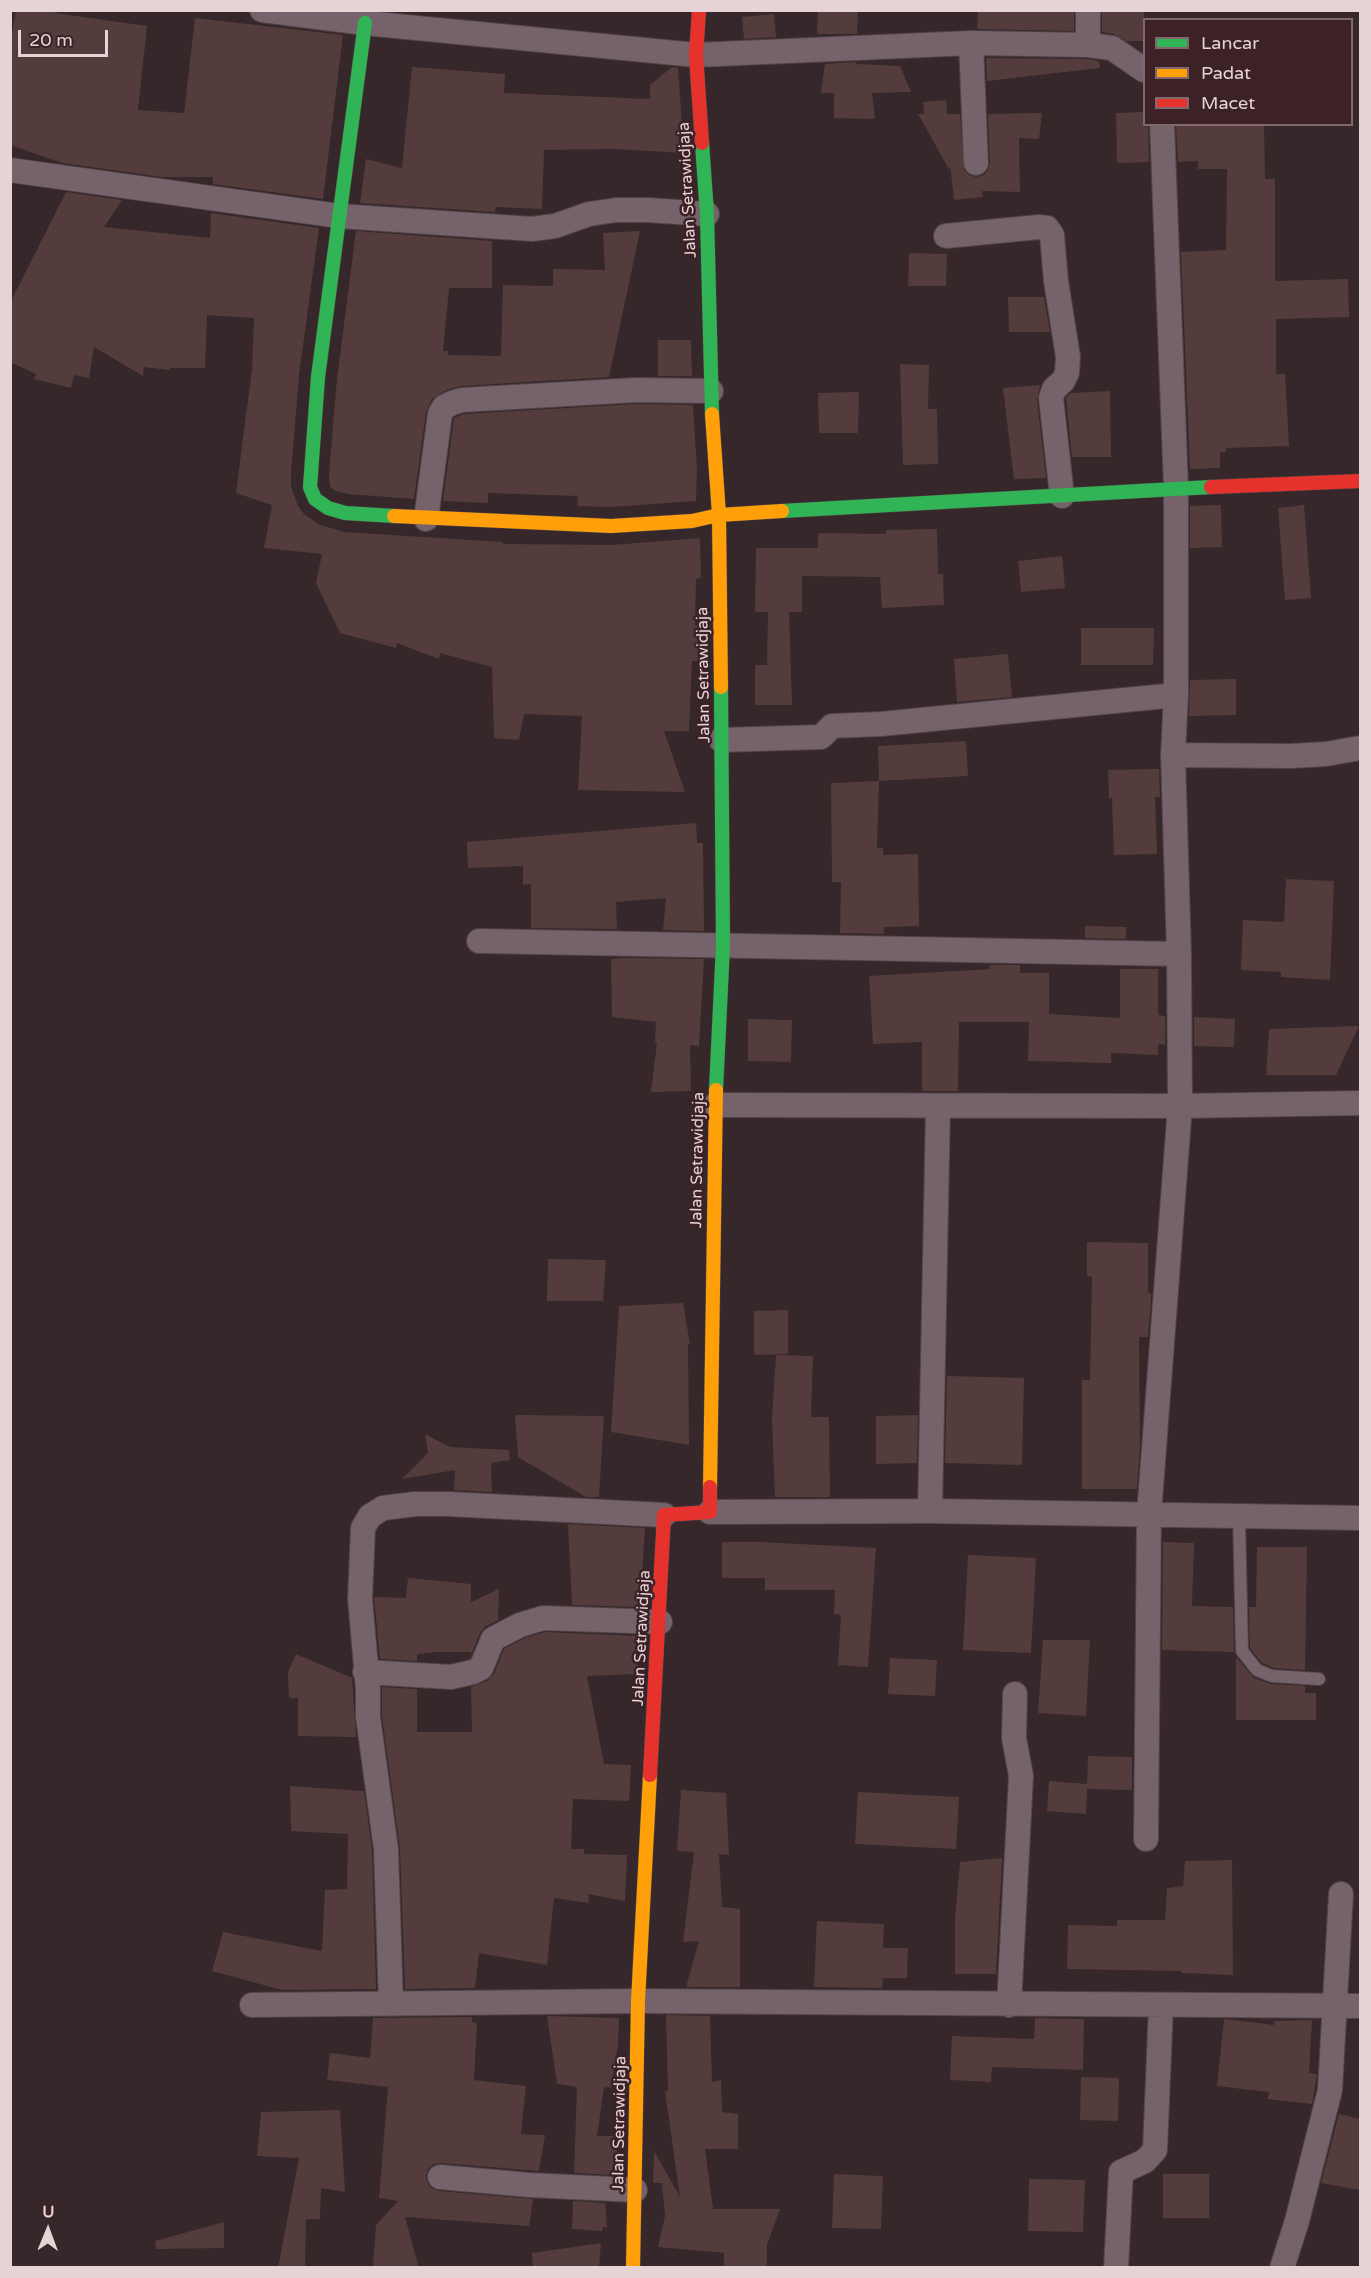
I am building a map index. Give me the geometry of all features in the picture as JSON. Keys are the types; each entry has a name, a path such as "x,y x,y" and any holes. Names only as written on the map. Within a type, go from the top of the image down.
{"street":[{"path":"262,10 365,23 696,55 971,43 1088,45 1112,48 1143,69"},
{"name":"Jalan Setrawidjaja","path":"699,10 696,55 707,214 711,391 719,515 723,945 715,1106 710,1512"},
{"path":"1088,10 1088,45"},
{"path":"365,23 318,377 310,473 310,487 315,499 328,508 345,513 426,519 526,525 611,526 692,521 719,515 975,499 1360,481"},
{"path":"971,43 976,163"},
{"path":"1146,1839 1149,1514 1180,1106 1179,954 1173,755 1176,695 1176,488 1161,126"},
{"path":"10,170 339,216 532,229 555,226 589,214 616,210 707,214"},
{"path":"946,236 1039,227 1047,228 1052,235 1056,281 1068,357 1067,373 1063,381 1054,389 1051,398 1062,496"},
{"path":"426,519 440,414 444,407 452,403 462,400 636,390 711,391"},
{"path":"721,740 821,737 832,726 893,723 1176,695"},
{"path":"1173,755 1291,756 1326,754 1360,748"},
{"path":"479,941 1179,954"},
{"path":"715,1106 1180,1106 1360,1103"},
{"path":"930,1511 938,1107"},
{"path":"391,2004 386,1849 368,1717 368,1689 360,1599 363,1528 370,1516 384,1508 415,1504 448,1504 664,1515 710,1512 930,1511 1360,1518"},
{"name":"Jalan Setrawidjaja","path":"633,2268 638,2001 664,1515"},
{"path":"365,1671 452,1677 473,1672 481,1668 493,1639 520,1625 543,1618 660,1622"},
{"path":"1009,2005 1021,1776 1014,1738 1015,1694"},
{"path":"1282,2268 1297,2222 1330,2090 1341,1894"},
{"path":"252,2005 638,2001 1360,2007"},
{"path":"1116,2268 1121,2172 1145,2161 1155,2150 1161,2006"},
{"path":"440,2177 529,2185 635,2190"}],"lane":[{"path":"1239,1516 1242,1651 1257,1670 1272,1676 1319,1679"}],"building":[{"path":"16,10 55,10 55,13 147,26 138,110 184,113 195,18 343,35 323,199 213,184 213,177 162,177 62,163 10,145 10,46"},
{"path":"818,10 858,10 857,34 817,34"},
{"path":"978,10 1074,10 1074,31 977,29"},
{"path":"1102,10 1144,10 1143,41 1126,41 1114,34 1102,32"},
{"path":"774,14 776,37 744,39 742,17"},
{"path":"986,58 1087,59 1099,61 1100,68 987,81"},
{"path":"856,62 856,64 900,66 911,92 872,93 875,119 834,118 834,93 821,93 825,64"},
{"path":"412,67 505,74 504,93 650,99 650,85 672,67 678,68 684,153 615,149 544,150 542,209 496,207 495,212 360,203 366,159 402,168"},
{"path":"946,100 947,114 960,114 964,170 976,177 984,175 990,163 988,114 1042,113 1039,139 1019,138 1020,192 982,191 983,197 954,200 949,156 950,171 918,114 924,114 923,102"},
{"path":"1143,112 1143,126 1148,126 1149,162 1117,163 1116,113"},
{"path":"1176,126 1264,126 1265,179 1275,179 1275,281 1348,279 1349,317 1276,319 1276,374 1285,374 1289,446 1226,448 1226,452 1220,452 1220,468 1190,469 1181,252 1226,250 1227,169 1198,169 1198,161 1178,162"},
{"path":"66,192 122,200 104,227 210,238 211,213 319,228 299,375 291,473 291,487 298,506 304,514 318,524 344,532 503,542 503,544 612,545 700,538 701,578 696,579 695,625 701,625 702,661 692,661 689,731 664,731 685,792 578,790 582,716 524,714 519,740 494,738 492,667 440,653 439,659 397,643 396,648 340,633 316,583 322,554 264,548 272,505 236,493 252,369 254,318 207,315 205,368 170,368 170,370 144,367 143,376 94,347 89,378 74,375 71,388 34,379 36,374 10,362 10,303"},
{"path":"356,231 492,241 492,288 449,288 443,351 448,351 448,355 501,356 503,285 553,286 553,269 605,270 603,233 640,231 609,377 461,386 446,390 432,399 426,412 414,499 336,491 330,487 329,474 337,379"},
{"path":"909,253 947,254 946,286 908,286"},
{"path":"1008,297 1044,297 1050,332 1009,332"},
{"path":"658,340 691,340 692,376 658,376"},
{"path":"900,364 929,365 928,409 937,409 938,464 903,465"},
{"path":"1040,385 1037,400 1046,478 1014,479 1003,388"},
{"path":"1110,391 1111,457 1072,457 1066,397 1071,393"},
{"path":"859,392 858,433 819,433 818,393"},
{"path":"636,404 693,405 697,469 696,501 611,507 577,506 578,496 488,493 488,503 443,501 454,418 464,414"},
{"path":"1221,505 1222,547 1190,548 1190,506"},
{"path":"1304,505 1311,598 1285,600 1278,508"},
{"path":"937,529 938,574 943,574 944,605 882,608 880,577 802,576 802,612 789,612 792,705 755,705 755,665 767,665 768,612 755,612 756,548 818,548 818,533 886,534 886,530"},
{"path":"1062,556 1065,588 1021,592 1018,561"},
{"path":"1081,628 1154,628 1153,665 1081,665"},
{"path":"1008,654 1012,697 957,702 954,659"},
{"path":"1236,679 1236,715 1189,716 1190,680"},
{"path":"966,741 968,776 879,781 878,746"},
{"path":"1159,769 1160,797 1155,797 1157,854 1114,855 1112,798 1109,798 1108,770"},
{"path":"879,781 877,848 883,848 883,855 918,854 919,926 884,927 884,934 840,933 841,882 832,882 831,783"},
{"path":"696,823 697,843 703,843 704,931 663,930 666,898 616,902 617,929 531,928 531,884 523,885 523,866 468,868 467,842"},
{"path":"1286,879 1334,881 1330,980 1281,977 1281,972 1241,970 1243,920 1284,922"},
{"path":"1085,926 1126,927 1126,939 1085,938"},
{"path":"611,959 704,959 699,1046 690,1045 691,1091 651,1092 657,1043 655,1042 656,1022 612,1017"},
{"path":"990,965 1020,965 1020,973 1049,973 1049,1014 1120,1018 1120,969 1158,969 1158,1015 1165,1016 1165,1045 1158,1044 1158,1055 1111,1053 1111,1063 1028,1061 1029,1022 959,1022 958,1091 922,1091 922,1042 873,1044 869,976 990,969"},
{"path":"1194,1017 1235,1019 1234,1047 1194,1046"},
{"path":"748,1019 792,1020 791,1062 748,1061"},
{"path":"1359,1026 1336,1075 1266,1075 1269,1029"},
{"path":"1087,1242 1148,1243 1148,1293 1151,1293 1151,1300 1148,1337 1139,1337 1140,1445 1137,1489 1082,1489 1082,1380 1090,1380 1092,1277 1087,1276"},
{"path":"548,1259 606,1260 603,1301 547,1301"},
{"path":"683,1303 690,1344 688,1344 689,1445 611,1432 619,1306"},
{"path":"788,1310 788,1354 754,1355 754,1311"},
{"path":"776,1355 813,1356 811,1417 829,1417 830,1497 775,1497 772,1419"},
{"path":"947,1376 1024,1378 1022,1465 945,1463"},
{"path":"515,1415 604,1416 599,1497 586,1497 518,1457"},
{"path":"918,1415 917,1463 876,1464 876,1416"},
{"path":"425,1434 450,1447 509,1450 510,1460 491,1463 492,1492 454,1490 455,1470 402,1479 428,1453"},
{"path":"568,1524 645,1528 640,1607 572,1605"},
{"path":"722,1542 876,1548 868,1667 838,1665 841,1615 834,1614 835,1590 765,1590 765,1578 722,1578"},
{"path":"1163,1542 1194,1543 1192,1606 1233,1607 1234,1652 1162,1650"},
{"path":"1257,1547 1307,1547 1305,1670 1274,1668 1262,1663 1250,1648 1249,1607 1256,1607"},
{"path":"968,1555 1036,1558 1031,1653 963,1650"},
{"path":"408,1578 471,1584 471,1602 499,1589 498,1620 486,1626 480,1633 471,1655 471,1652 439,1652 417,1654 417,1661 380,1659 374,1597 406,1598"},
{"path":"545,1632 639,1636 637,1674 587,1676 604,1764 631,1765 629,1801 573,1799 571,1849 584,1849 584,1854 627,1855 625,1901 588,1894 589,1903 554,1898 547,1965 479,1953 475,1988 405,1989 400,1849 382,1716 382,1687 417,1689 417,1732 472,1732 471,1687 487,1681 494,1674 504,1649 525,1638"},
{"path":"1043,1640 1090,1640 1086,1716 1038,1713"},
{"path":"296,1654 352,1678 356,1737 298,1736 298,1698 289,1698 288,1672"},
{"path":"1236,1657 1254,1678 1271,1684 1305,1686 1305,1693 1316,1693 1316,1720 1236,1720"},
{"path":"890,1658 937,1660 935,1696 888,1694"},
{"path":"1088,1756 1132,1757 1132,1790 1087,1789 1086,1814 1047,1811 1049,1781 1087,1784"},
{"path":"290,1786 364,1791 372,1850 376,1989 282,1990 212,1971 223,1932 322,1951 325,1890 347,1889 348,1834 291,1831"},
{"path":"681,1790 726,1793 729,1855 719,1854 722,1907 740,1909 740,1987 686,1987 699,1941 683,1942 694,1852 677,1851"},
{"path":"858,1792 959,1797 956,1849 855,1844"},
{"path":"1002,1858 996,1974 955,1974 955,1919 960,1862"},
{"path":"1232,1860 1233,1975 1181,1973 1181,1971 1067,1969 1068,1925 1117,1926 1117,1920 1165,1920 1167,1888 1183,1886 1185,1861"},
{"path":"817,1921 884,1924 883,1948 908,1948 907,1978 883,1978 882,1988 814,1987"},
{"path":"666,2015 710,2016 712,2082 721,2080 722,2112 738,2114 738,2149 705,2149 713,2209 780,2209 767,2245 767,2268 724,2268 724,2253 658,2247 665,2216 662,2183 653,2183 654,2151 680,2197 665,2091 668,2090"},
{"path":"547,2016 619,2018 618,2045 611,2088 604,2087 597,2136 617,2136 616,2175 574,2173 577,2087 557,2084"},
{"path":"472,2017 472,2022 477,2023 474,2080 526,2086 521,2134 545,2135 539,2171 441,2163 434,2164 428,2169 427,2182 431,2188 439,2191 533,2199 529,2226 405,2217 419,2268 373,2268 376,2225 398,2201 379,2198 388,2087 327,2080 330,2053 370,2058 373,2018"},
{"path":"1035,2018 1084,2019 1083,2070 992,2067 991,2082 950,2080 952,2036 1034,2039"},
{"path":"1224,2019 1274,2025 1274,2021 1312,2020 1309,2073 1317,2074 1312,2104 1268,2099 1269,2092 1217,2086"},
{"path":"1081,2077 1119,2078 1118,2121 1080,2120"},
{"path":"340,2110 345,2192 321,2188 320,2219 306,2219 305,2268 278,2268 299,2158 257,2156 261,2112"},
{"path":"1339,2114 1360,2119 1360,2190 1321,2183"},
{"path":"834,2174 883,2176 881,2229 832,2228"},
{"path":"1163,2174 1209,2174 1209,2218 1163,2218"},
{"path":"1029,2179 1085,2180 1083,2232 1028,2231"},
{"path":"573,2201 605,2203 607,2227 603,2227 602,2231 572,2229"},
{"path":"224,2222 224,2248 156,2249 155,2241"},
{"path":"601,2243 599,2268 533,2268 532,2253"}],"traffic: fast":[{"path":"365,23 318,377 310,487 315,499 328,508 345,513 394,516"},
{"path":"702,143 707,214 712,414"},
{"path":"782,511 1211,487"},
{"path":"716,1090 723,945 721,687"}],"traffic: slow":[{"path":"712,414 719,515 721,687"},
{"path":"394,516 611,526 692,521 719,515 782,511"},
{"path":"710,1487 716,1090"},
{"path":"633,2268 638,2001 650,1775"}],"traffic: jam":[{"path":"699,10 696,55 702,143"},
{"path":"1211,487 1360,481"},
{"path":"650,1775 664,1515 710,1512 710,1487"}]}
